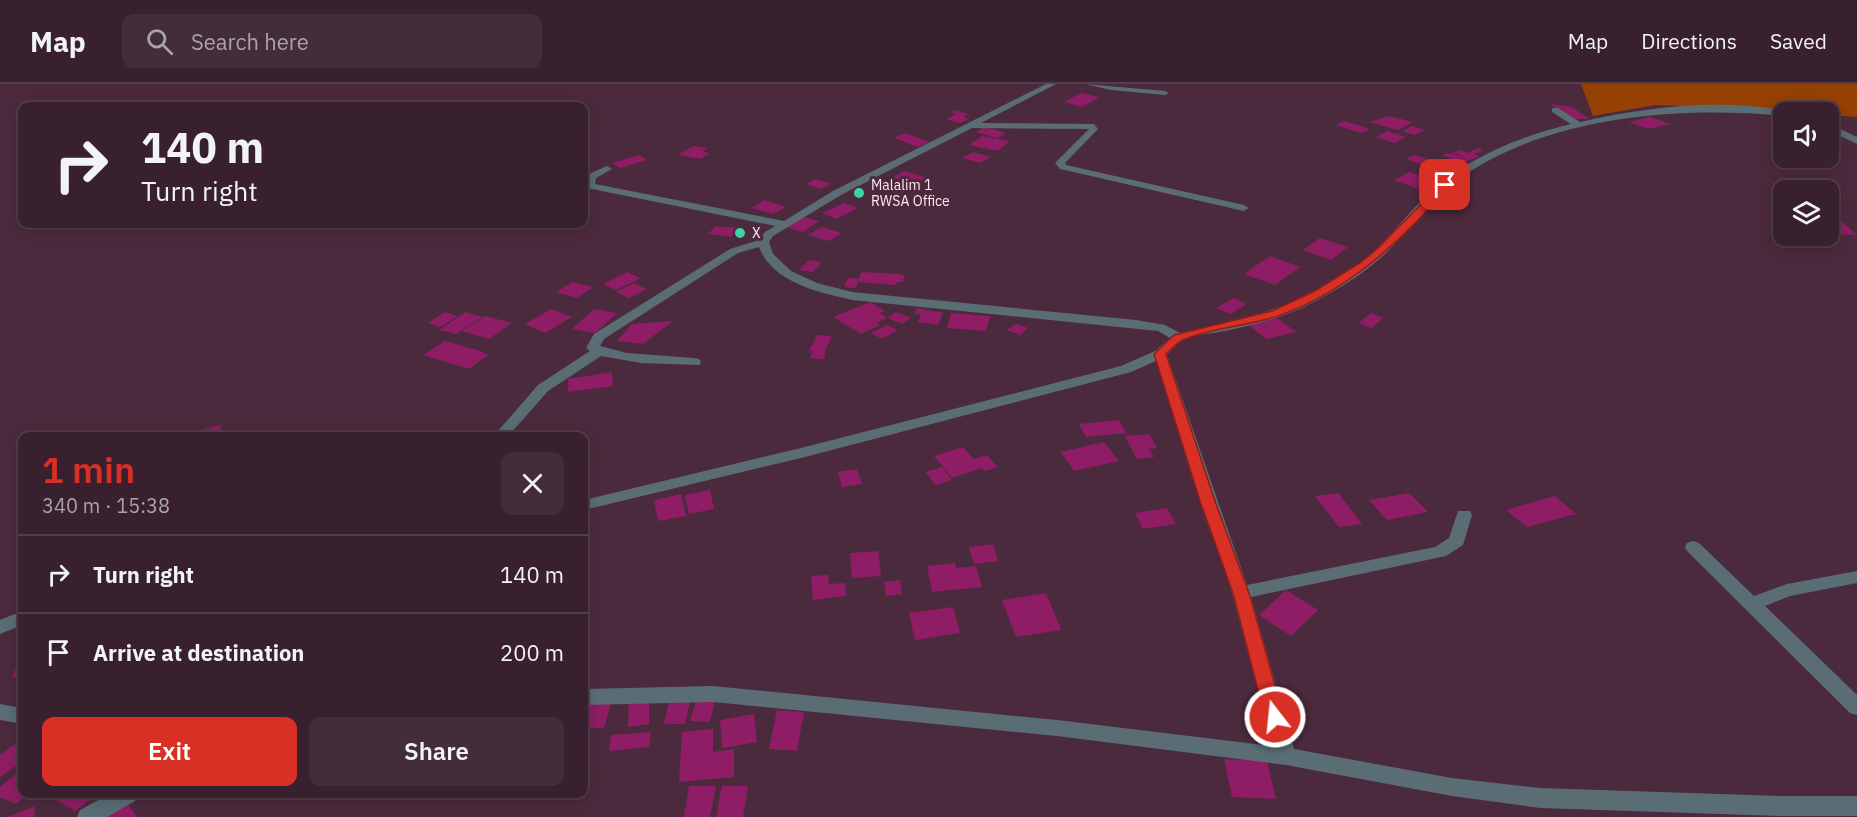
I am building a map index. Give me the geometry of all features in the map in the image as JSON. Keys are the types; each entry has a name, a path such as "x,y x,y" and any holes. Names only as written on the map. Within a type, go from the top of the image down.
{"street":[{"path":"694,362 598,352 593,348 599,337 734,251 763,242 769,234 784,224 837,193 1052,84"},
{"path":"1089,84 1122,90 1165,93"},
{"path":"588,504 801,453 1072,381 1126,369 1160,354 1178,337 1276,313 1299,305 1364,265 1381,251 1445,185 1475,163 1511,147 1614,117 1670,108 1773,112"},
{"path":"1555,110 1579,126"},
{"path":"970,126 1091,126 1094,129 1060,164 1063,167 1244,208"},
{"path":"1839,132 1857,141"},
{"path":"607,169 592,176 591,186 606,191 681,202 784,224"},
{"path":"763,242 767,256 776,264 794,277 823,289 891,301 1136,324 1161,328 1178,337"},
{"path":"505,431 543,388 598,352"},
{"path":"1160,354 1241,593 1286,756"},
{"path":"1241,593 1440,552 1457,541 1464,515"},
{"path":"1693,547 1857,707"},
{"path":"1751,604 1787,591 1857,577"},
{"path":"0,627 18,620"},
{"path":"588,697 713,694 1057,728 1286,756 1452,787 1540,798 1857,807"},
{"path":"0,712 18,715"},
{"path":"88,817 120,798"}],"shaded area":[{"path":"1581,84 1857,84 1857,117 1839,116 1839,102 1773,102 1773,110 1655,105 1593,116"}],"building":[{"path":"1081,93 1100,97 1082,107 1064,102"},
{"path":"1550,104 1572,107 1589,119 1571,119"},
{"path":"955,110 968,114 963,117 969,119 960,123 946,119 956,114 950,112"},
{"path":"1389,116 1413,122 1398,130 1369,122"},
{"path":"1650,117 1670,124 1648,129 1629,122"},
{"path":"1344,121 1370,129 1361,133 1336,125"},
{"path":"1412,126 1425,130 1415,135 1402,131"},
{"path":"985,127 1006,133 997,138 976,132"},
{"path":"1387,131 1406,137 1395,143 1376,137"},
{"path":"905,133 929,142 918,147 894,138"},
{"path":"982,136 1010,141 998,151 969,145"},
{"path":"693,146 707,148 703,152 710,153 701,159 678,155"},
{"path":"1478,148 1484,150 1473,154 1480,156 1462,163 1442,155 1450,153 1466,158 1452,152 1460,150 1467,153"},
{"path":"973,152 990,157 980,163 962,158"},
{"path":"639,155 647,160 620,168 612,163"},
{"path":"1414,155 1429,159 1421,164 1406,159"},
{"path":"1432,160 1453,167 1441,173 1446,175 1441,178 1424,173 1431,169 1422,166"},
{"path":"904,171 928,178 915,186 890,179"},
{"path":"1409,172 1430,178 1420,184 1435,186 1421,190 1394,180"},
{"path":"815,179 831,184 821,189 806,184"},
{"path":"764,200 786,207 773,214 751,208"},
{"path":"844,203 858,208 836,219 822,213"},
{"path":"803,217 819,221 803,232 786,227"},
{"path":"1839,220 1840,220 1857,235 1839,234"},
{"path":"716,226 738,228 731,237 708,234"},
{"path":"822,227 842,233 829,241 808,235"},
{"path":"1320,238 1348,247 1331,260 1303,250"},
{"path":"1270,256 1300,267 1275,285 1244,274"},
{"path":"809,260 822,262 813,272 799,270"},
{"path":"627,272 641,278 616,290 603,284"},
{"path":"861,272 905,276 903,282 897,282 896,285 858,282 856,288 844,287 848,278 859,279"},
{"path":"572,282 593,287 577,298 556,292"},
{"path":"634,283 647,289 629,298 616,292"},
{"path":"1234,298 1247,304 1230,314 1216,308"},
{"path":"870,302 885,311 879,313 887,318 877,323 880,325 861,334 833,317"},
{"path":"917,308 943,313 938,325 918,322 921,314 914,314"},
{"path":"551,309 572,317 545,333 525,324"},
{"path":"594,309 617,313 595,333 572,329"},
{"path":"445,312 458,316 440,327 428,323"},
{"path":"466,312 482,317 456,334 439,330"},
{"path":"896,312 911,318 902,324 887,318"},
{"path":"951,313 990,316 986,331 947,328"},
{"path":"1371,313 1383,318 1371,328 1358,323"},
{"path":"485,316 512,323 489,339 462,331"},
{"path":"1277,318 1296,332 1267,339 1249,326"},
{"path":"673,321 643,344 617,341 632,324"},
{"path":"1016,324 1028,328 1020,335 1007,330"},
{"path":"887,325 898,330 882,339 871,333"},
{"path":"817,335 832,336 824,353 826,353 824,359 810,358 813,351 809,351"},
{"path":"445,341 488,355 469,369 423,355"},
{"path":"612,372 613,386 568,392 568,379"},
{"path":"1119,420 1126,433 1086,437 1079,424"},
{"path":"221,425 220,432 190,432"},
{"path":"1149,434 1157,448 1149,449 1154,457 1137,459 1125,436"},
{"path":"1104,442 1119,461 1074,471 1061,452"},
{"path":"963,447 974,459 987,455 998,467 985,471 982,468 952,478 934,456"},
{"path":"942,467 952,480 936,485 925,472"},
{"path":"857,469 862,484 842,487 838,472"},
{"path":"710,490 714,509 689,514 685,495"},
{"path":"1338,493 1362,524 1339,527 1315,496"},
{"path":"1409,493 1428,512 1387,520 1369,500"},
{"path":"681,494 686,516 658,521 654,500"},
{"path":"1555,496 1576,514 1527,527 1506,510"},
{"path":"1167,508 1176,524 1143,529 1135,513"},
{"path":"993,544 998,561 974,564 969,547"},
{"path":"878,551 881,576 852,578 850,553"},
{"path":"955,563 956,568 976,566 982,587 932,592 927,566"},
{"path":"828,575 829,584 845,583 846,596 813,600 811,576"},
{"path":"900,580 902,594 886,596 884,582"},
{"path":"1286,590 1318,610 1291,636 1259,615"},
{"path":"1046,593 1061,630 1016,637 1002,600"},
{"path":"953,607 960,633 915,640 909,613"},
{"path":"18,662 18,676 12,678"},
{"path":"670,697 691,697 685,724 664,724"},
{"path":"697,697 716,697 710,722 690,721"},
{"path":"649,698 649,724 628,727 629,701"},
{"path":"588,700 612,700 604,728 588,728"},
{"path":"777,710 804,712 797,751 769,749"},
{"path":"754,714 757,742 722,748 720,720"},
{"path":"713,729 713,752 734,749 734,777 679,782 682,732"},
{"path":"651,732 649,747 609,751 611,735"},
{"path":"18,742 18,765 0,777 0,755"},
{"path":"1224,759 1267,761 1276,799 1232,797"},
{"path":"18,772 18,798 23,798 16,804 0,797 0,787"},
{"path":"689,786 716,786 710,817 684,817"},
{"path":"722,786 748,786 743,817 716,817"},
{"path":"54,798 92,798 75,811"},
{"path":"125,800 137,817 99,817"},
{"path":"35,806 34,817 8,817"}],"place":[{"name":"Malalim 1 RWSA Office","path":"859,193"},
{"name":"X","path":"740,233"}],"route":[{"path":"1275,717 1241,593 1160,354 1178,337 1276,313 1299,305 1319,294 1364,265 1381,251 1445,185"}]}
